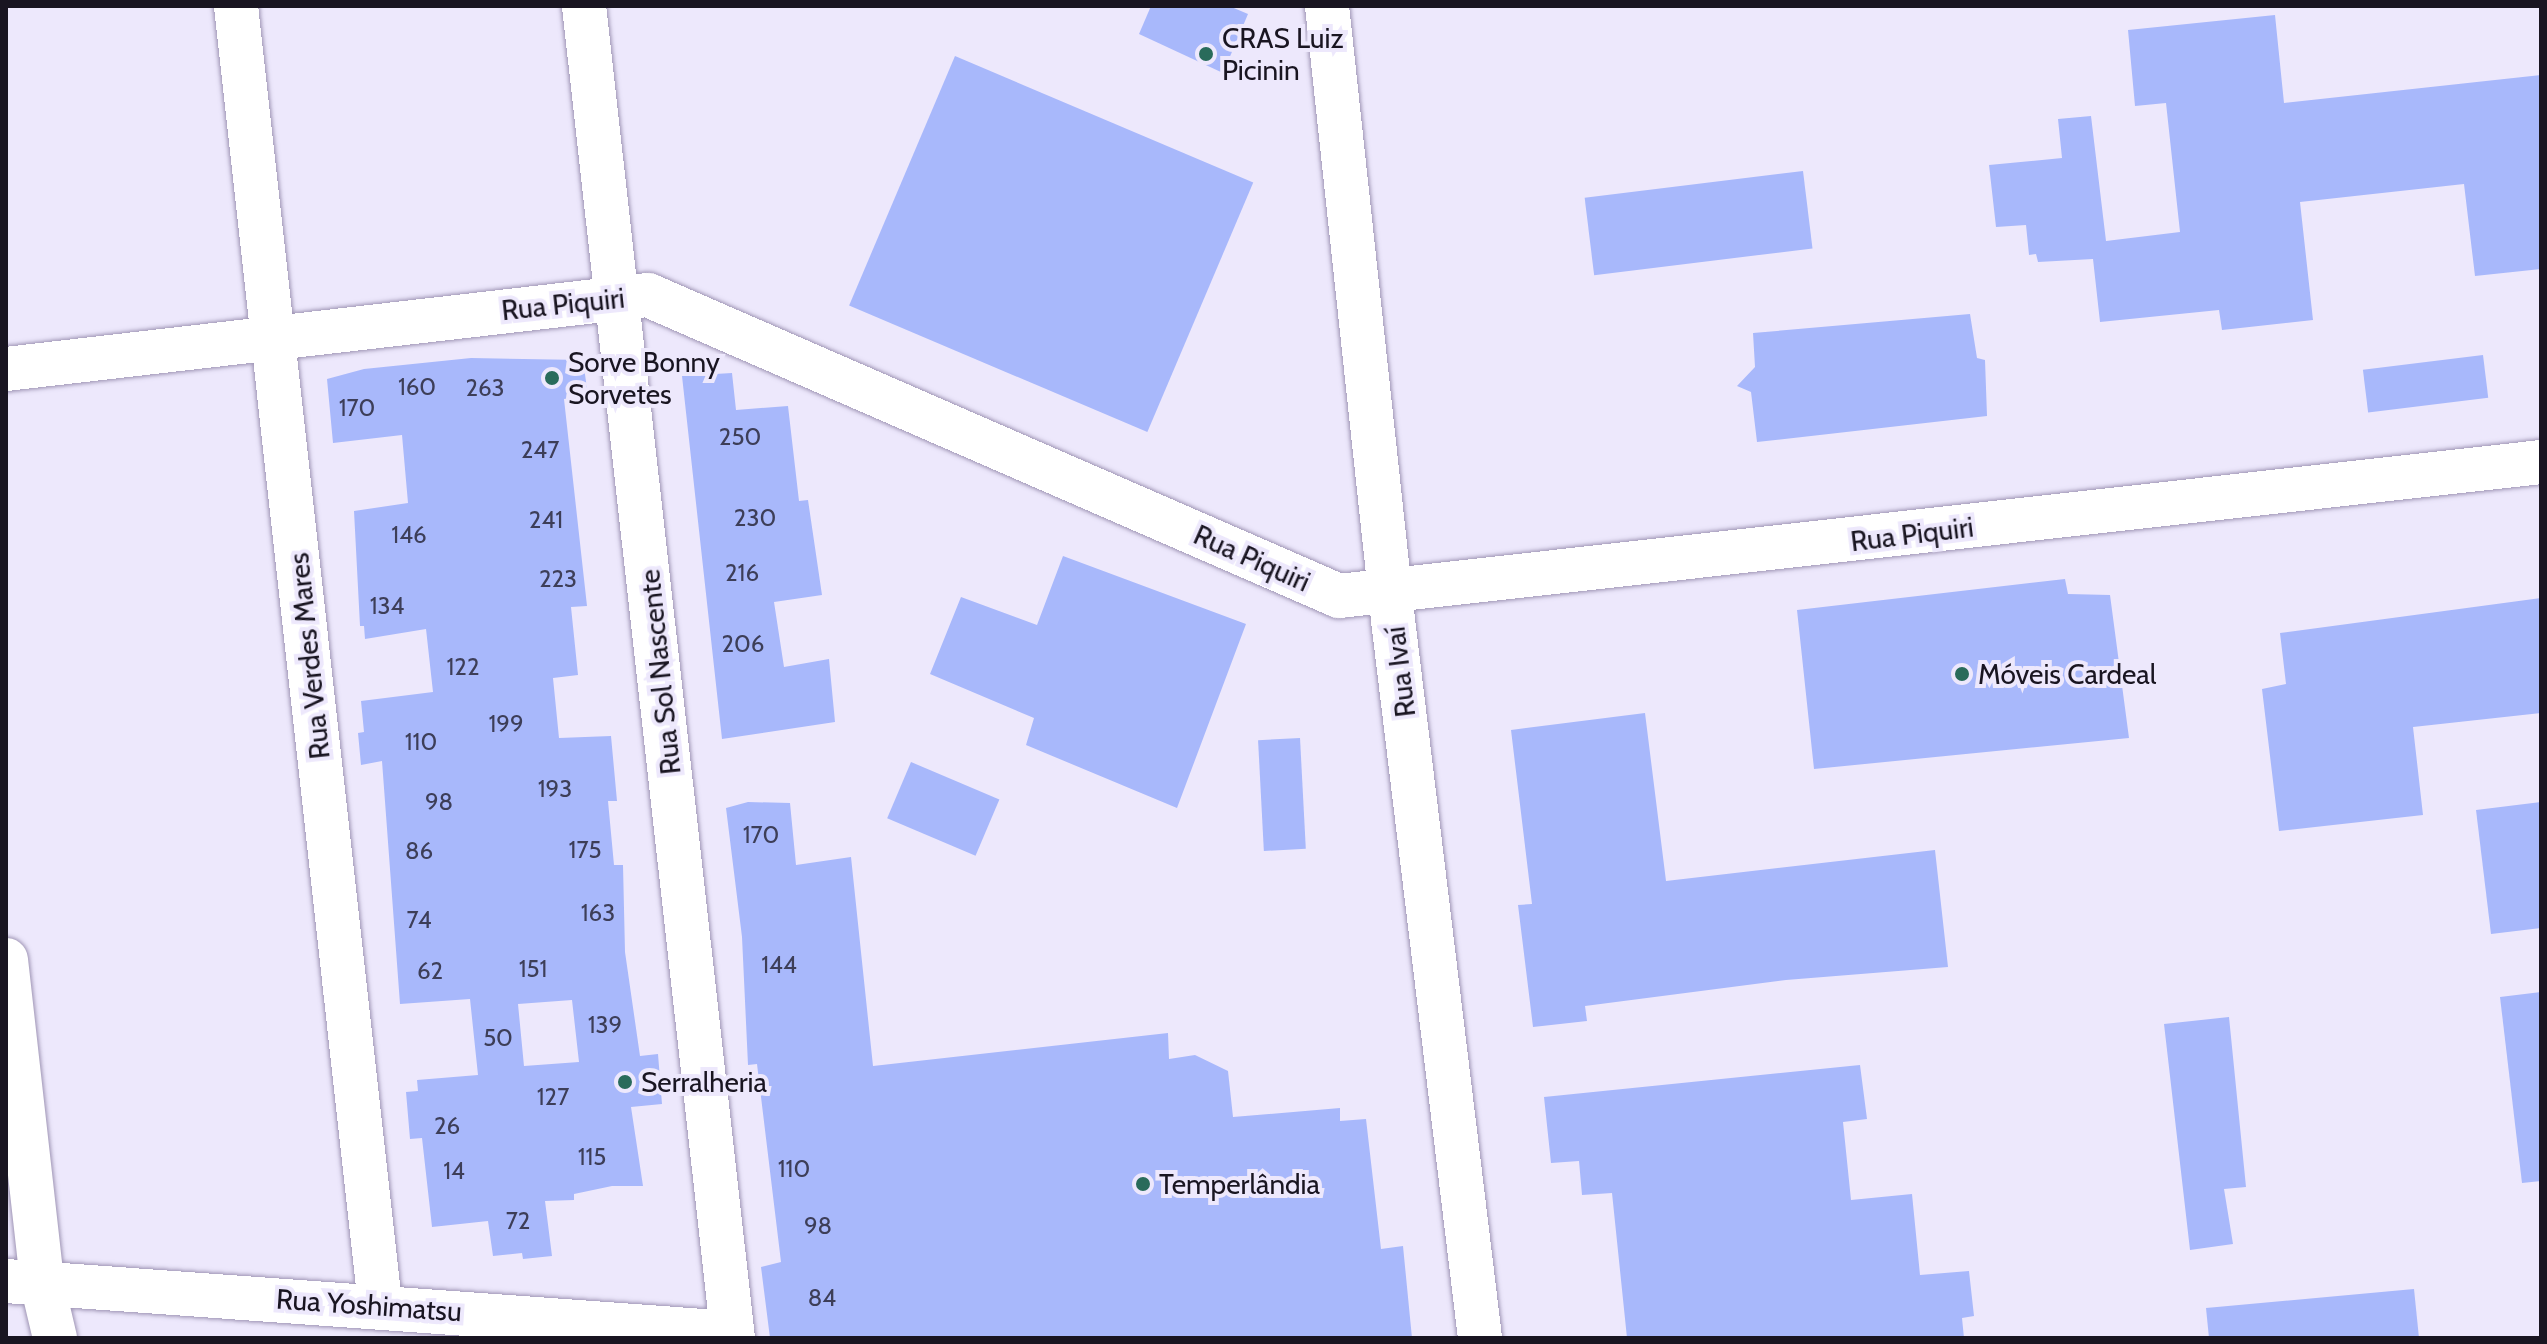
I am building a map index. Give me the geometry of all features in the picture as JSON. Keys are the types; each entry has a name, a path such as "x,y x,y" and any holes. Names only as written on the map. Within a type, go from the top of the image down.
{"street":[{"name":"Rua Verdes Mares","path":"236,6 380,1305"},
{"name":"Rua Sol Nascente","path":"584,6 619,298 732,1335"},
{"name":"Rua Ivaí","path":"1327,6 1390,594 1480,1338"},
{"name":"Rua Piquiri","path":"6,369 648,295 1339,596 1390,594 2541,462"},
{"path":"6,960 24,1282 55,1338"},
{"name":"Rua Yoshimatsu","path":"24,1282 380,1305 732,1335"}],"building":[{"name":"CRAS Luiz Picinin","path":"1151,6 1229,6 1248,14 1223,73 1139,34"},
{"path":"2275,15 2284,103 2541,75 2541,269 2475,276 2464,184 2300,202 2313,320 2222,330 2219,310 2100,322 2093,259 2038,262 2036,254 2029,255 2026,225 1996,227 1989,165 2062,158 2058,119 2091,116 2106,241 2180,232 2166,103 2135,106 2128,30"},
{"path":"955,56 1253,183 1147,432 849,305"},
{"path":"1803,171 1813,248 1594,275 1585,198"},
{"path":"1970,314 1977,358 1985,360 1987,416 1757,442 1751,392 1737,386 1755,367 1753,333"},
{"path":"2483,355 2488,398 2368,412 2363,370"},
{"path":"471,358 583,360 588,396 564,399 587,606 571,607 578,675 553,678 559,738 611,736 617,801 608,801 614,865 623,865 625,952 640,1056 658,1054 662,1104 631,1107 643,1186 612,1186 574,1194 574,1200 545,1201 552,1256 523,1259 522,1253 493,1256 488,1221 432,1227 422,1138 410,1139 406,1092 418,1091 417,1080 478,1075 470,999 400,1004 382,761 361,765 358,733 364,732 361,701 433,692 426,629 365,639 364,626 360,626 354,511 408,503 402,435 333,443 327,379 364,369","holes":["572,1000 579,1062 524,1066 518,1004"]},
{"path":"732,373 736,410 788,406 799,501 808,500 822,595 774,602 784,667 829,659 835,722 722,739 682,376"},
{"path":"1063,556 1246,624 1177,808 1026,745 1034,718 930,674 961,597 1037,625"},
{"name":"Móveis Cardeal","path":"2065,579 2068,594 2110,595 2129,738 1814,769 1797,610"},
{"path":"2541,598 2541,713 2413,727 2423,815 2279,831 2262,689 2286,684 2280,633"},
{"path":"1645,713 1666,881 1935,850 1948,967 1786,980 1585,1006 1587,1021 1533,1027 1518,905 1532,904 1511,730"},
{"path":"1300,738 1306,849 1264,851 1258,740"},
{"path":"911,762 999,800 976,856 887,818"},
{"name":"Temperlândia","path":"748,802 790,803 796,865 851,857 873,1066 1168,1033 1169,1059 1195,1055 1228,1071 1233,1117 1340,1108 1340,1121 1366,1119 1381,1249 1403,1246 1412,1338 770,1338 761,1267 781,1262 757,1064 748,1065 742,937 726,808"},
{"path":"2541,802 2541,928 2491,934 2476,810"},
{"path":"2541,992 2541,1181 2522,1183 2500,997"},
{"path":"2229,1017 2246,1187 2224,1189 2233,1244 2190,1250 2164,1024"},
{"path":"1860,1065 1867,1119 1843,1122 1851,1200 1912,1194 1920,1275 1969,1271 1974,1316 1962,1318 1964,1338 1627,1338 1612,1193 1582,1195 1579,1161 1551,1163 1544,1097"},
{"path":"2414,1289 2419,1338 2209,1338 2206,1308"}],"place":[{"name":"CRAS Luiz Picinin","path":"1206,54"},
{"name":"Sorve Bonny Sorvetes","path":"552,378"},
{"name":"Móveis Cardeal","path":"1962,674"},
{"name":"Serralheria","path":"625,1082"},
{"name":"Temperlândia","path":"1143,1184"}]}
